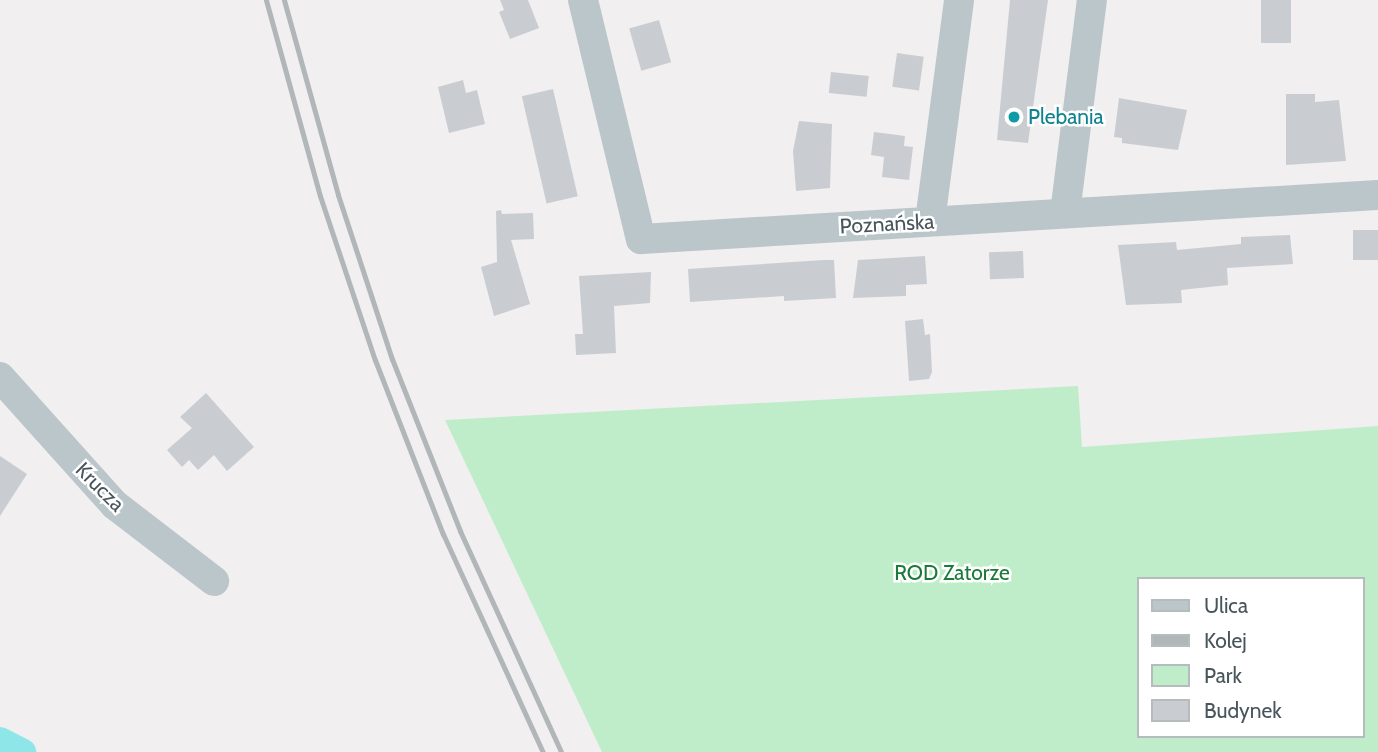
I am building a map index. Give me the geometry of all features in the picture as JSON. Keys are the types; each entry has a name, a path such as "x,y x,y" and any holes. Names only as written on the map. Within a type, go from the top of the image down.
{"street":[{"name":"Poznańska","path":"583,0 641,239 1378,195"},
{"path":"930,221 959,0"},
{"path":"1065,213 1092,0"},
{"name":"Krucza","path":"0,377 115,505 214,582"}],"green space":[{"name":"ROD Zatorze","path":"1078,386 1082,447 1378,426 1378,752 602,752 445,420"}],"building":[{"path":"500,0 528,0 539,28 510,39 499,12 504,10"},
{"path":"1010,0 1048,0 1028,143 997,140"},
{"path":"1261,0 1291,0 1291,43 1261,43"},
{"path":"659,20 671,62 641,71 629,29"},
{"path":"897,53 924,57 919,90 892,87"},
{"path":"831,72 869,76 867,97 829,93"},
{"path":"463,80 466,93 477,90 485,124 449,133 438,87"},
{"path":"553,89 578,196 547,203 522,96"},
{"path":"1286,94 1315,94 1315,102 1339,100 1346,161 1286,165"},
{"path":"1119,98 1187,110 1178,150 1122,143 1122,138 1114,137"},
{"path":"799,121 832,124 830,188 796,191 793,151"},
{"path":"874,132 905,136 904,146 913,147 909,180 882,177 884,157 871,155"},
{"path":"501,210 502,214 533,213 534,239 511,240 530,304 494,316 481,267 497,262 496,211"},
{"path":"1353,230 1378,230 1378,260 1353,260"},
{"path":"1290,235 1293,264 1227,268 1228,285 1181,290 1182,303 1126,305 1118,245 1176,242 1177,250 1241,244 1241,237"},
{"path":"1023,251 1024,278 990,279 989,252"},
{"path":"925,256 927,284 906,285 906,296 853,298 858,260"},
{"path":"834,260 836,298 784,301 784,296 690,302 688,269"},
{"path":"651,272 650,303 614,306 616,353 576,355 575,334 583,334 579,276"},
{"path":"923,319 925,335 930,334 932,372 929,379 909,381 905,321"},
{"path":"206,393 254,447 227,471 214,455 198,470 189,460 182,467 167,450 192,428 180,417"},
{"path":"0,456 27,474 0,516"}],"waterway":[{"path":"0,741 22,752"}],"railway":[{"path":"266,0 320,196 375,360 443,534 543,752"},
{"path":"284,0 338,195 392,359 460,531 561,752"}],"place":[{"name":"Plebania","path":"1014,117"}]}
